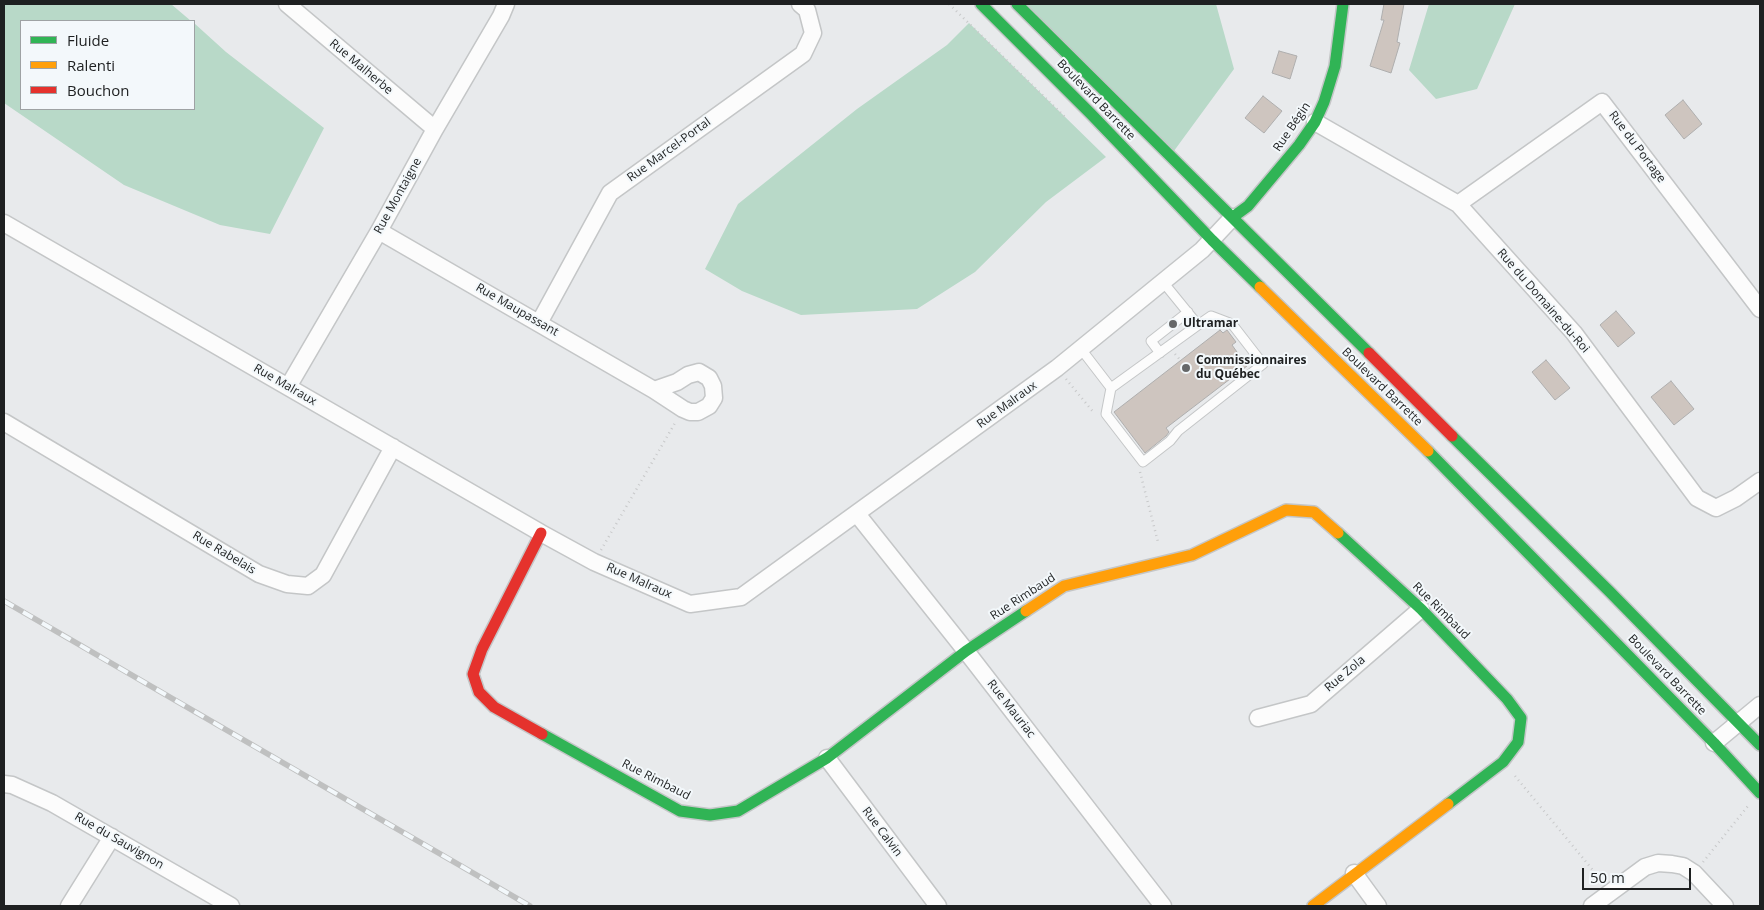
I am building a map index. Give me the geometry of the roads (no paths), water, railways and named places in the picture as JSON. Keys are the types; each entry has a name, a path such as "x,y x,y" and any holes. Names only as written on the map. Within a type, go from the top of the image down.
{"main road":[{"name":"Boulevard Barrette","path":"981,4 1091,114 1212,240 1419,442 1714,743 1760,793"},
{"name":"Boulevard Barrette","path":"1017,4 1596,578 1760,745"},
{"name":"Rue Bégin","path":"1233,217 1248,206 1299,145 1315,122 1324,102 1335,66 1343,4"},
{"name":"Rue Rimbaud","path":"541,533 482,649 473,674 479,692 494,707 680,811 710,815 738,811 827,758 966,651 1064,586 1192,555 1286,510 1314,512 1421,610 1507,699 1521,718 1518,742 1503,762 1313,906"}],"street":[{"name":"Rue Malherbe","path":"287,4 435,129"},
{"name":"Rue Montaigne","path":"288,386 502,16 506,4"},
{"name":"Rue Marcel-Portal","path":"539,323 610,193 803,54 813,34 807,10 800,4"},
{"name":"Rue du Portage","path":"1458,204 1602,102 1760,309"},
{"name":"Rue du Domaine-du-Roi","path":"1315,122 1458,204 1574,333 1697,498 1716,508 1736,498 1760,481"},
{"name":"Rue Malraux","path":"4,224 541,533 594,562 690,604 741,597 1057,368 1212,240 1233,217"},
{"name":"Rue Maupassant","path":"379,231 654,390 683,409 690,412 698,412 709,406 714,398 713,386 709,378 699,372 654,390"},
{"name":"Rue Rabelais","path":"4,422 259,574 287,584 308,586 322,575 393,447"},
{"name":"Rue Mauriac","path":"857,514 966,651 1163,906"},
{"name":"Rue Zola","path":"1258,718 1311,704 1421,610"},
{"path":"1714,743 1760,705"},
{"name":"Rue Calvin","path":"827,758 938,906"},
{"name":"Rue du Sauvignon","path":"4,784 12,785 52,803 231,906"},
{"path":"69,906 112,837"},
{"path":"1592,906 1645,867 1658,863 1683,866 1694,873 1725,906"},
{"path":"1354,874 1378,906"}],"lane":[{"path":"1163,282 1198,324"},
{"path":"1160,352 1151,341 1188,312"},
{"path":"1211,316 1232,324 1264,364 1178,431 1170,441 1143,462 1106,414 1111,388 1198,324 1211,316"},
{"path":"1081,348 1111,388"}],"railway":[{"path":"4,601 530,906"}],"place":[{"name":"Ultramar","path":"1173,324"},
{"name":"Commissionnaires du Québec","path":"1186,368"}]}
